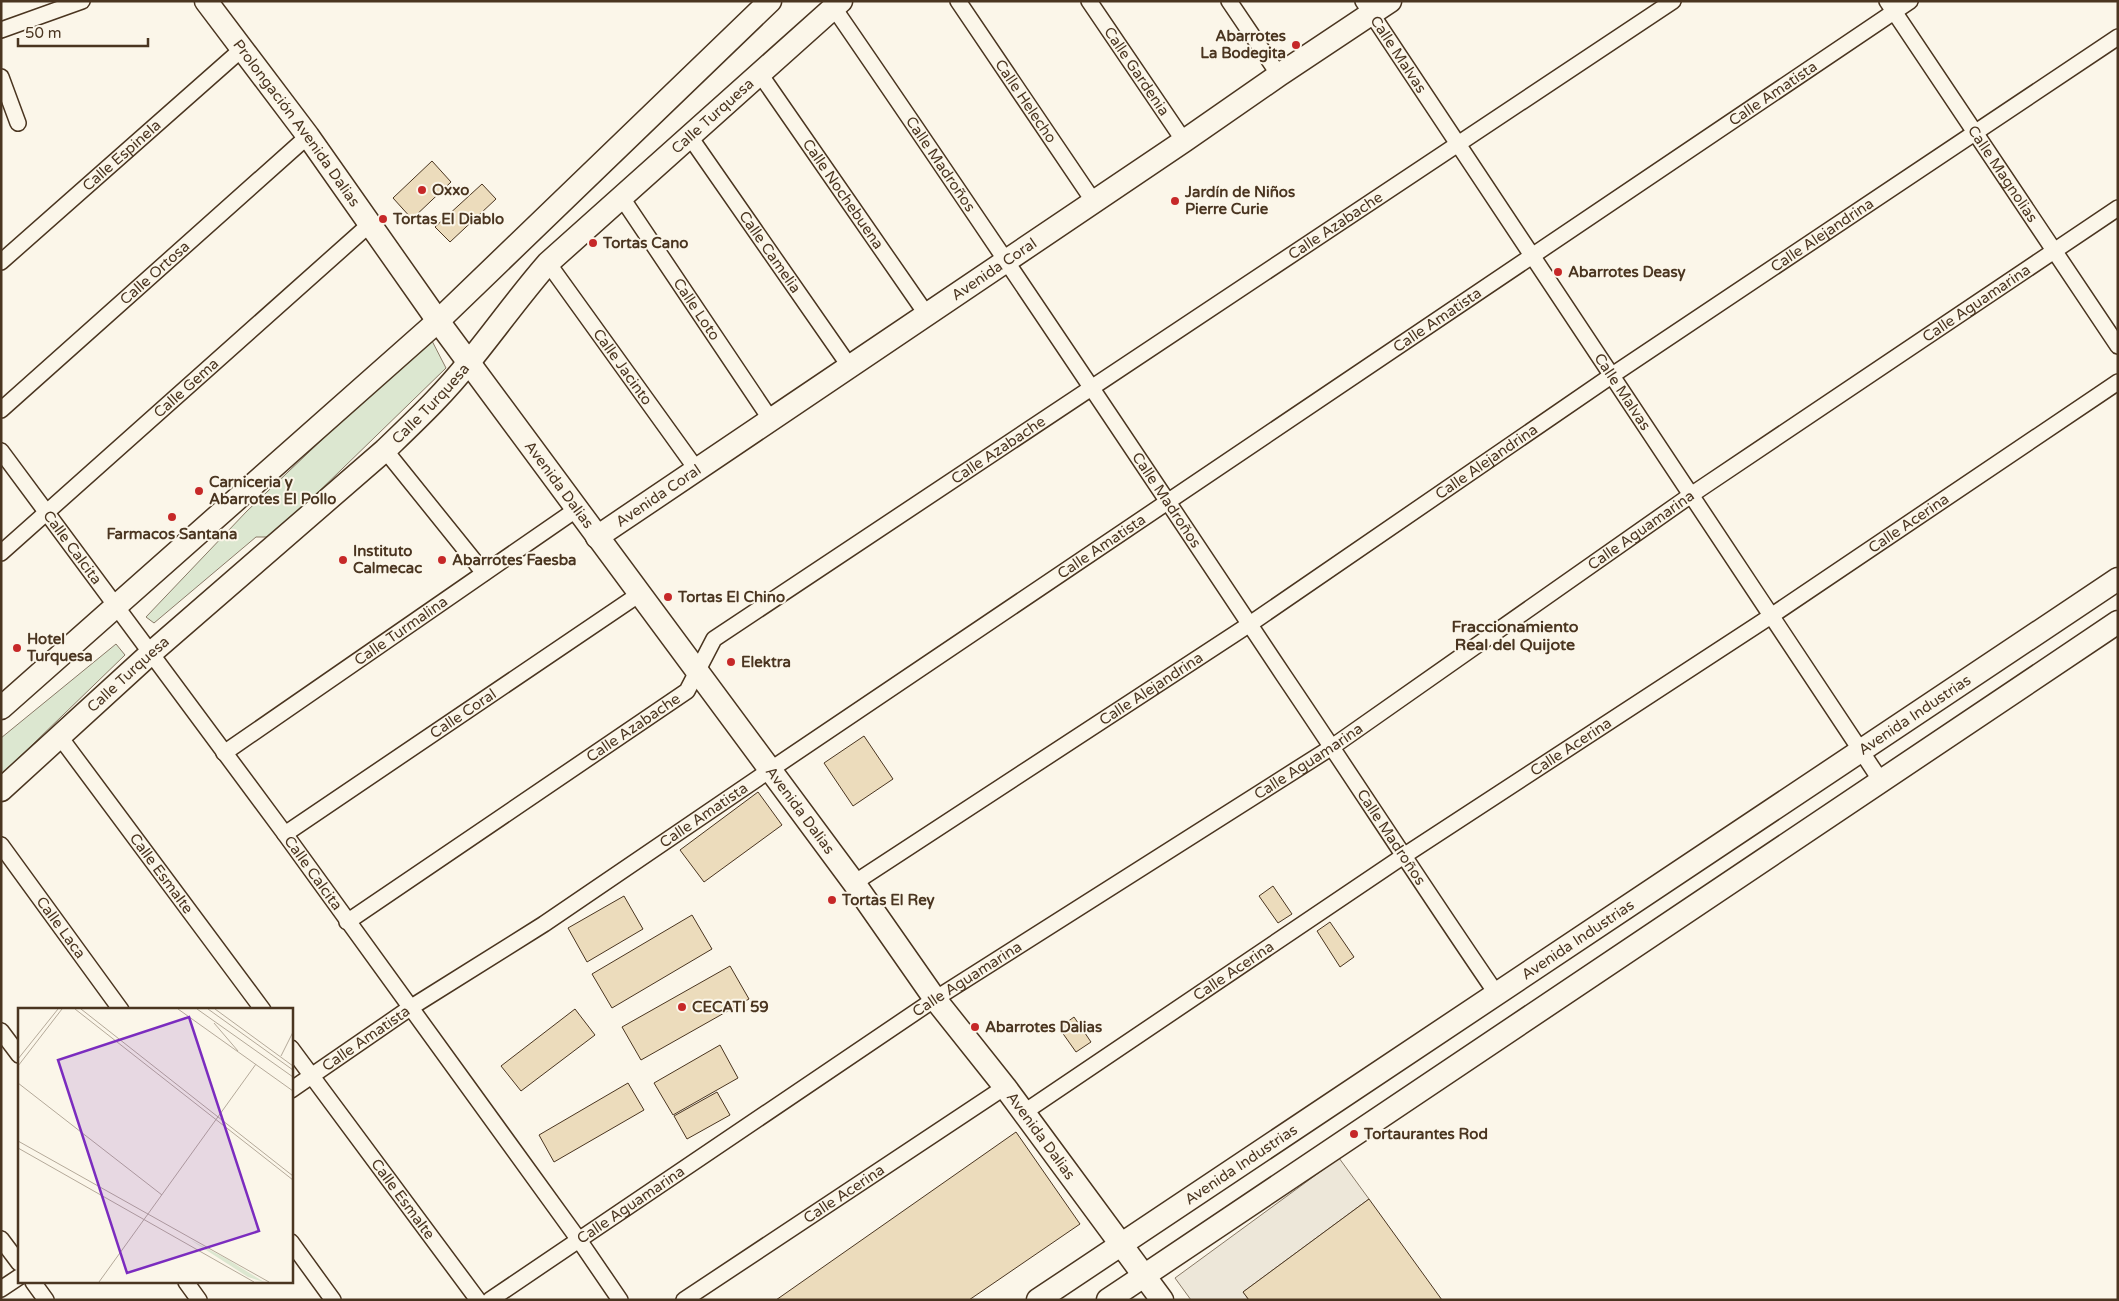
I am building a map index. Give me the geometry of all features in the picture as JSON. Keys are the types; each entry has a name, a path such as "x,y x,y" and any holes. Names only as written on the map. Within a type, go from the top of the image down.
{"main road":[{"name":"Prolongación Avenida Dalias","path":"206,1 308,136 438,321"},
{"path":"1,708 438,321 770,1"},
{"name":"Avenida Coral","path":"597,536 1184,141 1279,75 1367,8 1390,1"},
{"name":"Calle Turquesa","path":"1,790 151,653 385,450 469,363 522,293 548,263 838,4"},
{"name":"Avenida Dalias","path":"438,321 854,883 935,999 1005,1087 1162,1300"},
{"name":"Avenida Industrias","path":"1038,1300 2118,579"},
{"path":"1108,1300 2118,622"}],"street":[{"path":"1,30 82,1"},
{"name":"Calle Helecho","path":"958,1 1094,202"},
{"name":"Calle Gardenia","path":"1089,1 1184,141"},
{"path":"1229,1 1279,75"},
{"name":"Calle Azabache","path":"347,922 687,691 714,639 1673,1"},
{"name":"Calle Amatista","path":"292,1089 410,1008 544,924 1532,257 1891,6 1910,1"},
{"name":"Calle Madroños","path":"838,4 1332,747 1402,856 1496,993"},
{"name":"Calle Magnolias","path":"1891,6 2118,346"},
{"name":"Calle Malvas","path":"1367,8 1881,782"},
{"name":"Calle Alejandrina","path":"854,883 1250,624 1611,376 2118,37"},
{"name":"Calle Espinela","path":"1,262 242,49"},
{"name":"Calle Nochebuena","path":"760,74 927,314"},
{"path":"1,77 18,123"},
{"name":"Calle Ortosa","path":"1,410 308,136"},
{"name":"Calle Camelia","path":"690,137 850,367"},
{"name":"Calle Loto","path":"622,198 771,420"},
{"name":"Calle Aguamarina","path":"490,1300 935,999 1332,747 1691,495 2118,208"},
{"name":"Calle Gema","path":"1,553 370,224"},
{"name":"Calle Jacinto","path":"548,263 697,470"},
{"name":"Calle Acerina","path":"1023,1113 1402,856 1771,616 2118,382"},
{"path":"385,450 484,573"},
{"name":"Calle Calcita","path":"1,451 285,834 579,1240 620,1300"},
{"name":"Calle Turmalina","path":"224,753 577,509"},
{"name":"Calle Coral","path":"285,834 640,593"},
{"name":"Calle Esmalte","path":"60,737 262,1008"},
{"name":"Calle Laca","path":"1,845 121,1008"},
{"path":"1,1031 18,1054"},
{"name":"Calle Esmalte","path":"292,1049 478,1300"},
{"name":"Calle Acerina","path":"684,1300 1005,1087"},
{"path":"1,1239 18,1262"},
{"path":"292,1243 333,1300"},
{"path":"1,1289 18,1278"},
{"path":"34,1284 46,1300"},
{"path":"187,1284 199,1300"}],"green space":[{"path":"430,337 446,368 272,537 256,537 154,623 146,617 247,511"},
{"path":"116,644 125,655 1,775 1,738"}],"shaded area":[{"path":"1339,1158 1369,1199 1243,1292 1249,1300 1191,1300 1175,1278"}],"building":[{"name":"Oxxo","path":"432,161 451,182 412,219 393,198"},
{"path":"482,184 496,199 450,242 435,227"},
{"path":"864,736 893,779 853,806 824,763"},
{"path":"758,792 782,825 704,882 680,850"},
{"path":"1273,886 1292,914 1278,923 1259,896"},
{"path":"624,896 643,929 587,962 568,928"},
{"path":"692,915 712,949 612,1008 592,974"},
{"path":"1330,922 1354,957 1340,967 1317,931"},
{"path":"730,966 749,999 641,1060 622,1027"},
{"path":"575,1009 595,1035 521,1091 501,1066"},
{"path":"1074,1017 1091,1042 1076,1052 1059,1028"},
{"path":"720,1045 738,1078 673,1115 654,1083"},
{"path":"628,1083 644,1110 554,1162 539,1135"},
{"path":"717,1092 730,1115 687,1139 674,1116"},
{"path":"1016,1132 1080,1224 969,1300 776,1300"},
{"path":"1369,1199 1442,1300 1249,1300 1243,1292"}],"place":[{"name":"Abarrotes La Bodegita","path":"1296,45"},
{"name":"Oxxo","path":"422,190"},
{"name":"Jardín de Niños Pierre Curie","path":"1175,201"},
{"name":"Tortas El Diablo","path":"383,219"},
{"name":"Tortas Cano","path":"593,243"},
{"name":"Abarrotes Deasy","path":"1558,272"},
{"name":"Carniceria y Abarrotes El Pollo","path":"199,491"},
{"name":"Farmacos Santana","path":"172,517"},
{"name":"Instituto Calmecac","path":"343,560"},
{"name":"Abarrotes Faesba","path":"442,560"},
{"name":"Tortas El Chino","path":"668,597"},
{"name":"Hotel Turquesa","path":"17,648"},
{"name":"Elektra","path":"731,662"},
{"name":"Tortas El Rey","path":"832,900"},
{"name":"CECATI 59","path":"682,1007"},
{"name":"Abarrotes Dalias","path":"975,1027"},
{"name":"Tortaurantes Rod","path":"1354,1134"}],"district":[{"name":"Fraccionamiento Real del Quijote","path":"1515,636"}]}
